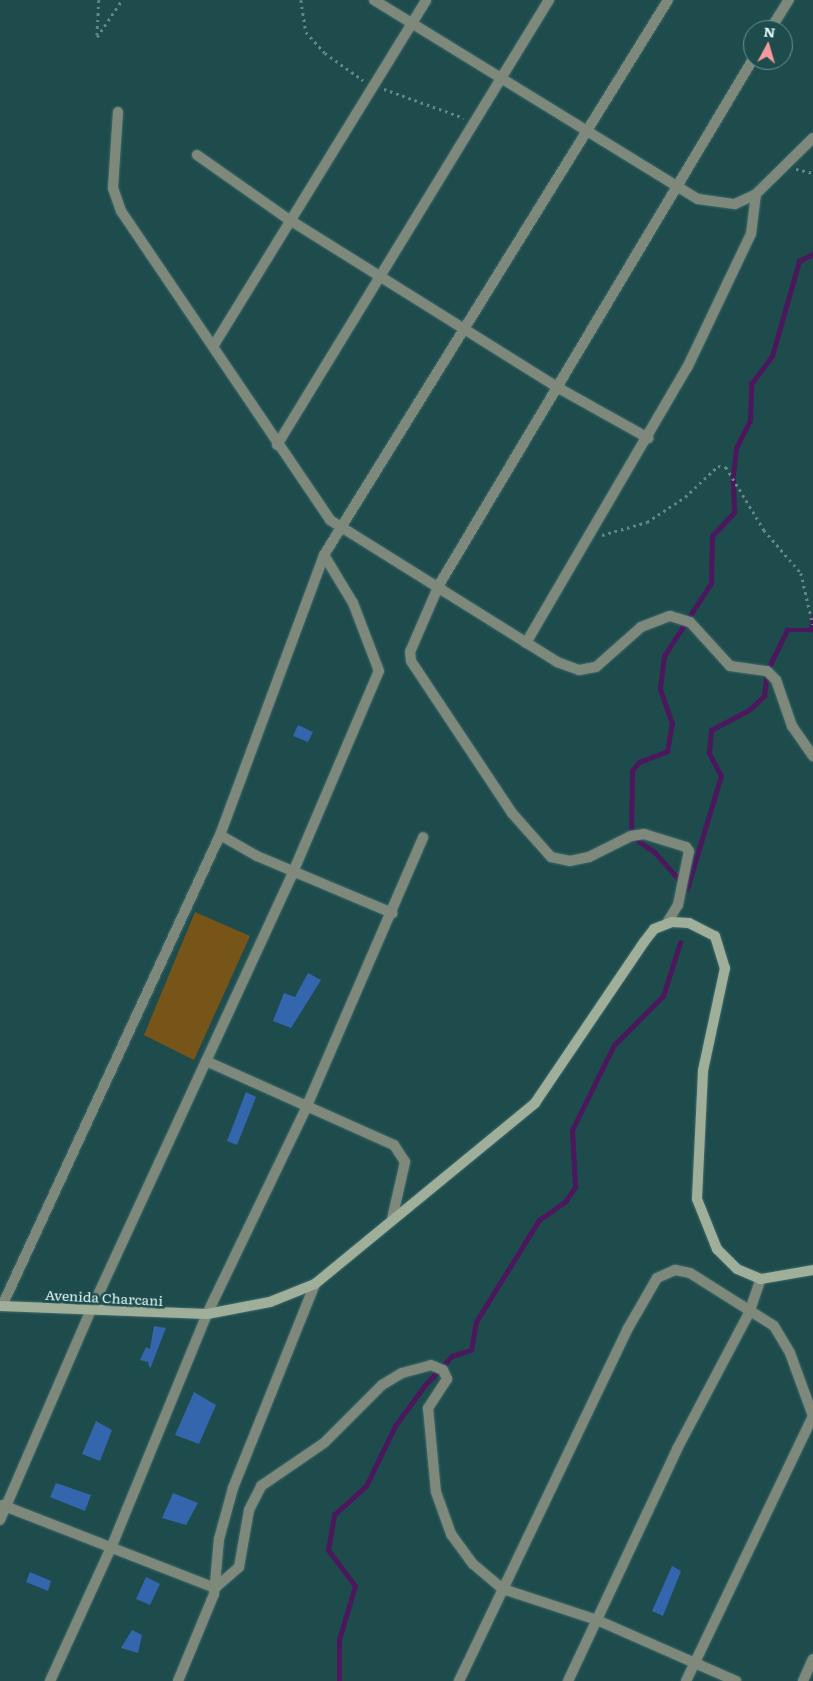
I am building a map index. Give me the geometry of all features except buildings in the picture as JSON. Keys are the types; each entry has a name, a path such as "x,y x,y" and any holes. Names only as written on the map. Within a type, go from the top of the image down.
{"main road":[{"path":"669,923 689,924 715,936 725,968 703,1072 697,1200 717,1249 737,1269 761,1279 792,1277 813,1270"},
{"name":"Avenida Charcani","path":"1,1306 207,1314 270,1302 315,1284 535,1103 644,942 669,923"}],"street":[{"path":"374,0 504,76 675,187 698,199 735,204 756,194 788,168 813,138"},
{"path":"214,345 288,219 414,22 426,0"},
{"path":"277,445 384,277 549,0"},
{"path":"1,1306 220,835 324,555 343,529 590,131 668,0"},
{"path":"776,20 789,0"},
{"path":"669,923 678,904 689,851 686,847 644,834 589,857 560,860 531,839 411,661 412,640 439,585 555,386 746,70"},
{"path":"118,112 113,188 121,211 214,345 277,445 330,520 439,585 526,643 578,670 596,667 642,627 670,616 690,622 730,666 768,671 776,680 792,726 813,756"},
{"path":"197,155 288,219 466,328 555,386 648,438"},
{"path":"526,643 586,539 648,438 750,234 756,194"},
{"path":"0,1520 3,1505 91,1310 294,870 379,671 354,603 324,555"},
{"path":"220,835 392,913"},
{"path":"50,1681 111,1548 207,1314 306,1108 392,913 423,837"},
{"path":"206,1061 306,1108 394,1145 405,1162 392,1219"},
{"path":"459,1681 537,1512 657,1278 675,1270 690,1273 783,1337 813,1416 686,1681"},
{"path":"568,1681 677,1449 749,1313 761,1279"},
{"path":"178,1681 215,1588 219,1540 234,1488 315,1284"},
{"path":"215,1588 239,1567 249,1510 261,1486 324,1443 382,1385 402,1373 430,1365 442,1370 447,1379 428,1408 436,1492 450,1534 473,1564 503,1589 597,1620 736,1681"},
{"path":"3,1505 215,1588"},
{"path":"803,1681 813,1660"}],"path":[{"path":"99,0 97,36 122,0"},
{"path":"788,168 813,173"},
{"path":"586,539 647,522 685,497 718,466 726,466 764,530 801,574 813,625"}],"shaded area":[{"path":"195,912 250,936 194,1060 144,1035"}],"waterway":[{"path":"687,889 655,853 631,836 632,771 639,762 667,751 672,724 660,689 664,656 711,583 712,536 734,512 733,474 736,448 750,421 751,384 772,356 799,261 813,254"},
{"path":"687,889 721,776 709,753 711,730 749,710 764,696 767,671 787,630 811,630 813,617"},
{"path":"339,1681 339,1640 355,1586 328,1550 334,1515 366,1486 395,1426 425,1385 452,1356 471,1350 476,1322 539,1220 565,1202 575,1187 572,1130 614,1045 663,996 680,943"}]}
